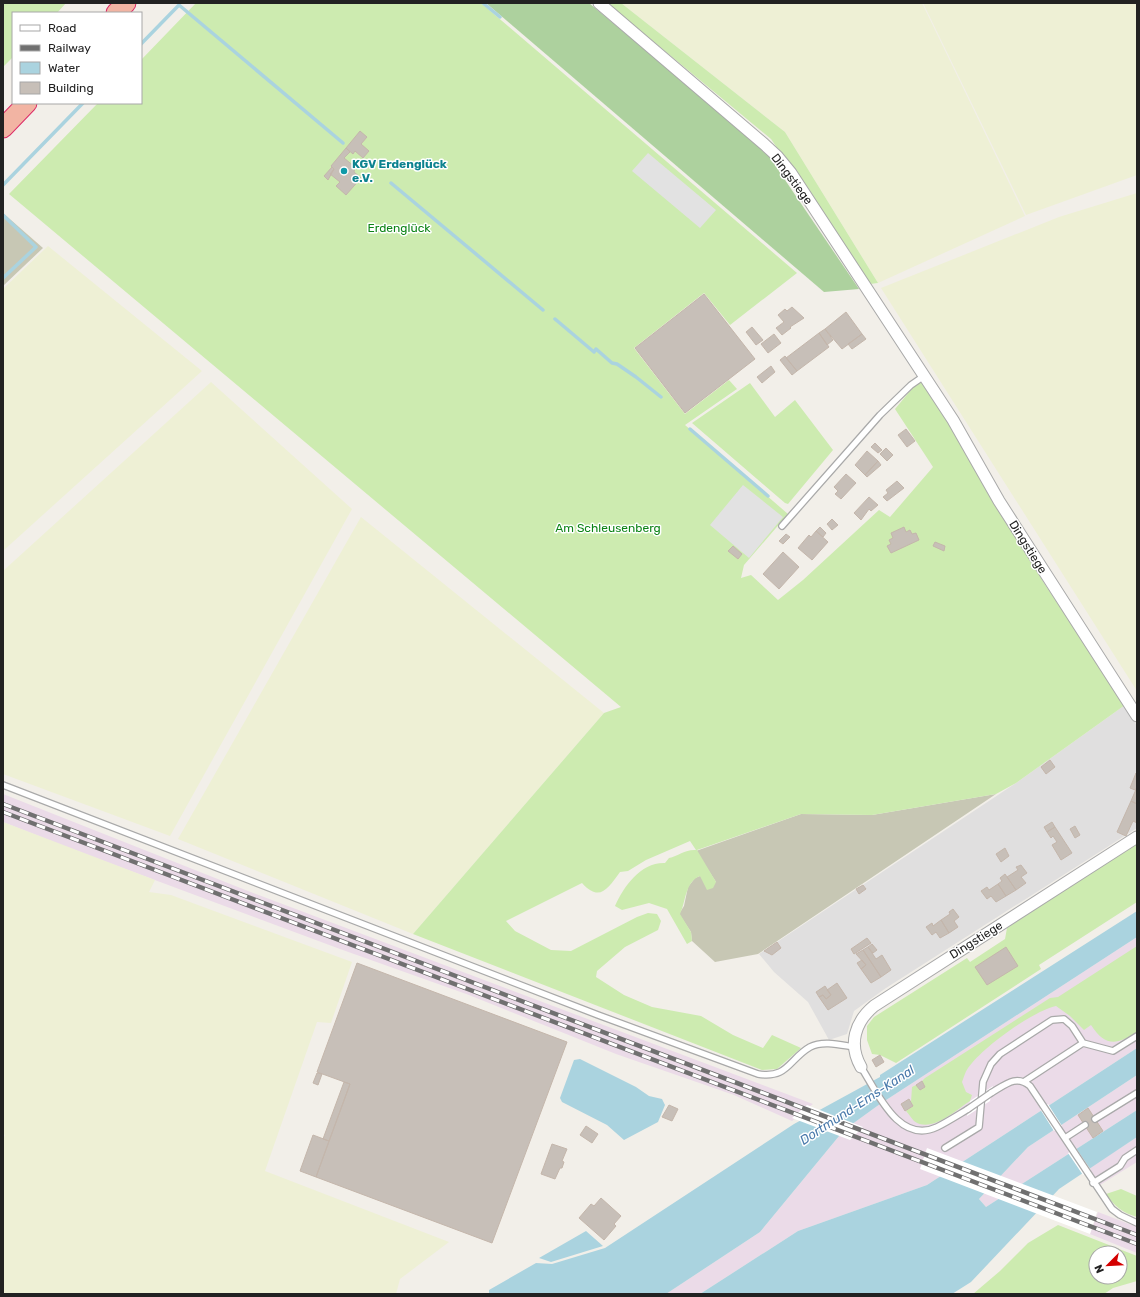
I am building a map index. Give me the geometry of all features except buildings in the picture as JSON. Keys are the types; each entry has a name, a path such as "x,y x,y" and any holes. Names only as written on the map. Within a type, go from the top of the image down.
{"highway":[{"path":"117,12 126,3"},
{"path":"3,128 26,104"}],"street":[{"name":"Dingstiege","path":"599,3 777,156 790,173 953,420 999,501 1137,716"},
{"name":"Dingstiege","path":"861,1067 856,1058 854,1047 856,1032 859,1021 874,1006 1137,837"}],"lane":[{"path":"782,526 880,415 911,385 924,376"},
{"path":"3,785 598,1015 758,1074 776,1075 784,1070 810,1047 819,1044 854,1047"},
{"path":"945,1148 979,1127 979,1110 985,1076 990,1064 1000,1054 1052,1020 1057,1018 1064,1019 1072,1026 1083,1043 1113,1051 1137,1036"},
{"path":"861,1067 894,1117 906,1128 923,1131 936,1128 1013,1080 1025,1081 1083,1043"},
{"path":"1025,1081 1034,1091 1104,1199 1112,1209 1120,1215 1137,1223"},
{"path":"1095,1119 1137,1093"},
{"path":"1065,1138 1085,1125"},
{"path":"1095,1185 1120,1166 1125,1158 1137,1150"}],"shaded area":[{"path":"621,3 922,3 1025,216 878,283 785,132"},
{"path":"923,3 1137,3 1137,175 1026,215"},
{"path":"648,153 716,210 700,228 632,171"},
{"path":"1137,193 1137,691 881,288 1059,217"},
{"path":"3,213 43,248 3,286"},
{"path":"48,246 202,371 3,551 3,289"},
{"path":"211,382 352,509 170,836 3,774 3,571"},
{"path":"743,485 783,517 749,558 710,525"},
{"path":"361,517 604,713 413,934 178,839"},
{"path":"1125,705 1137,726 1137,828 886,988 854,1011 847,1034 829,1040 808,1002 774,972 759,954 1016,783"},
{"path":"3,794 248,891 813,1104 792,1121 734,1095 616,1054 469,995 340,949 69,848 3,822"},
{"path":"996,794 758,954 715,962 692,941 691,932 679,914 684,906 688,887 695,878 700,876 716,882 696,851 801,814 872,815"},
{"path":"3,822 155,880 149,892 171,895 352,962 331,1023 317,1022 265,1171 449,1242 400,1279 396,1294 3,1294 3,1139 5,1135 3,1134"},
{"path":"1137,937 1137,1048 927,1185 798,1231 700,1294 666,1294 760,1232 844,1130 880,1104"},
{"path":"1137,1075 1137,1110 986,1207 979,1199 1028,1147"},
{"path":"1137,1137 1137,1162 1100,1185 1089,1168"},
{"path":"1098,1212 1137,1227 1137,1253 1128,1249 1128,1245 1117,1245 1090,1234"}],"green space":[{"path":"3,3 66,3 58,12 12,12 12,58 3,67"},
{"path":"196,3 481,3 797,273 730,325 704,293 634,348 685,414 729,380 737,389 685,425 788,514 744,565 741,578 751,575 778,600 803,580 879,510 890,517 933,467 895,409 920,379 964,447 1044,583 1125,705 1016,783 996,794 872,815 801,814 697,850 716,882 713,888 707,890 700,876 691,883 689,887 680,914 691,932 692,941 687,944 667,909 649,903 622,910 615,906 628,883 648,866 665,863 669,858 685,852 696,850 690,841 646,860 628,871 620,872 607,888 599,893 588,889 582,883 506,921 515,931 551,950 571,951 637,917 648,913 657,914 661,921 658,930 625,947 597,971 596,977 624,995 652,1007 701,1016 733,1035 763,1048 772,1035 801,1048 777,1069 762,1070 413,934 604,713 621,707 9,194 97,104 142,104 142,59"},
{"path":"486,3 589,3 764,149 859,289 824,292"},
{"path":"607,3 621,3 785,132 878,283 870,284 771,139"},
{"path":"750,383 775,417 795,400 833,450 788,504 692,423"},
{"path":"1137,843 1137,902 1039,965 1041,969 896,1063 880,1055 872,1054 867,1040 867,1026 874,1017 967,958 970,962 1005,939 1007,928"},
{"path":"1137,946 1137,1032 1123,1039 1112,1042 1101,1037 1091,1025 1084,1030 1070,1016 1056,1006 1034,1015 1008,1031 975,1060 965,1073 962,1082 966,1092 972,1095 970,1101 951,1115 928,1125 914,1121 906,1111 913,1106 911,1102 912,1087 916,1085 920,1090 925,1087 922,1081 925,1078 1050,998 1058,997"},
{"path":"1121,1189 1137,1196 1137,1217 1119,1208 1106,1194"},
{"path":"1058,1225 1109,1245 1088,1245 1088,1285 1123,1285 1113,1288 1104,1294 973,1294 1000,1271 1028,1243"},
{"path":"1128,1252 1137,1256 1137,1281 1128,1284"}],"water":[{"name":"Dortmund-Ems-Kanal","path":"1137,911 1137,937 880,1104 844,1130 760,1232 666,1294 489,1294 489,1290 536,1263 552,1264 605,1248 794,1124 880,1077 880,1075"},
{"path":"1137,1048 1137,1075 1028,1147 979,1199 986,1207 1137,1110 1137,1137 1059,1189 971,1282 952,1294 700,1294 798,1231 927,1185"},
{"path":"580,1059 636,1087 649,1096 662,1099 665,1105 658,1122 624,1140 607,1125 562,1102 560,1098 574,1060"},
{"path":"586,1231 603,1246 551,1262 539,1258"}],"pier":[{"path":"993,1086 990,1101 967,1116 970,1101"},
{"path":"1048,1104 1062,1126 1054,1131 1040,1109"},
{"path":"807,1105 863,1127 850,1140 792,1118"},
{"path":"927,1148 1097,1212 1090,1234 920,1169"},
{"path":"1076,1148 1091,1170 1083,1175 1068,1153"}],"waterway":[{"path":"483,3 500,17"},
{"path":"142,43 179,5 343,143"},
{"path":"3,185 82,104"},
{"path":"391,183 543,310"},
{"path":"3,215 36,247 3,278"},
{"path":"555,319 594,352 596,349 612,363 617,364 636,377 661,397"},
{"path":"690,429 768,496"}],"railway":[{"path":"3,804 1137,1235"},
{"path":"3,812 1137,1244"}],"place":[{"name":"KGV Erdenglück e.V.","path":"344,171"}],"park label":[{"name":"Erdenglück","path":"399,228"},
{"name":"Am Schleusenberg","path":"608,528"}]}
